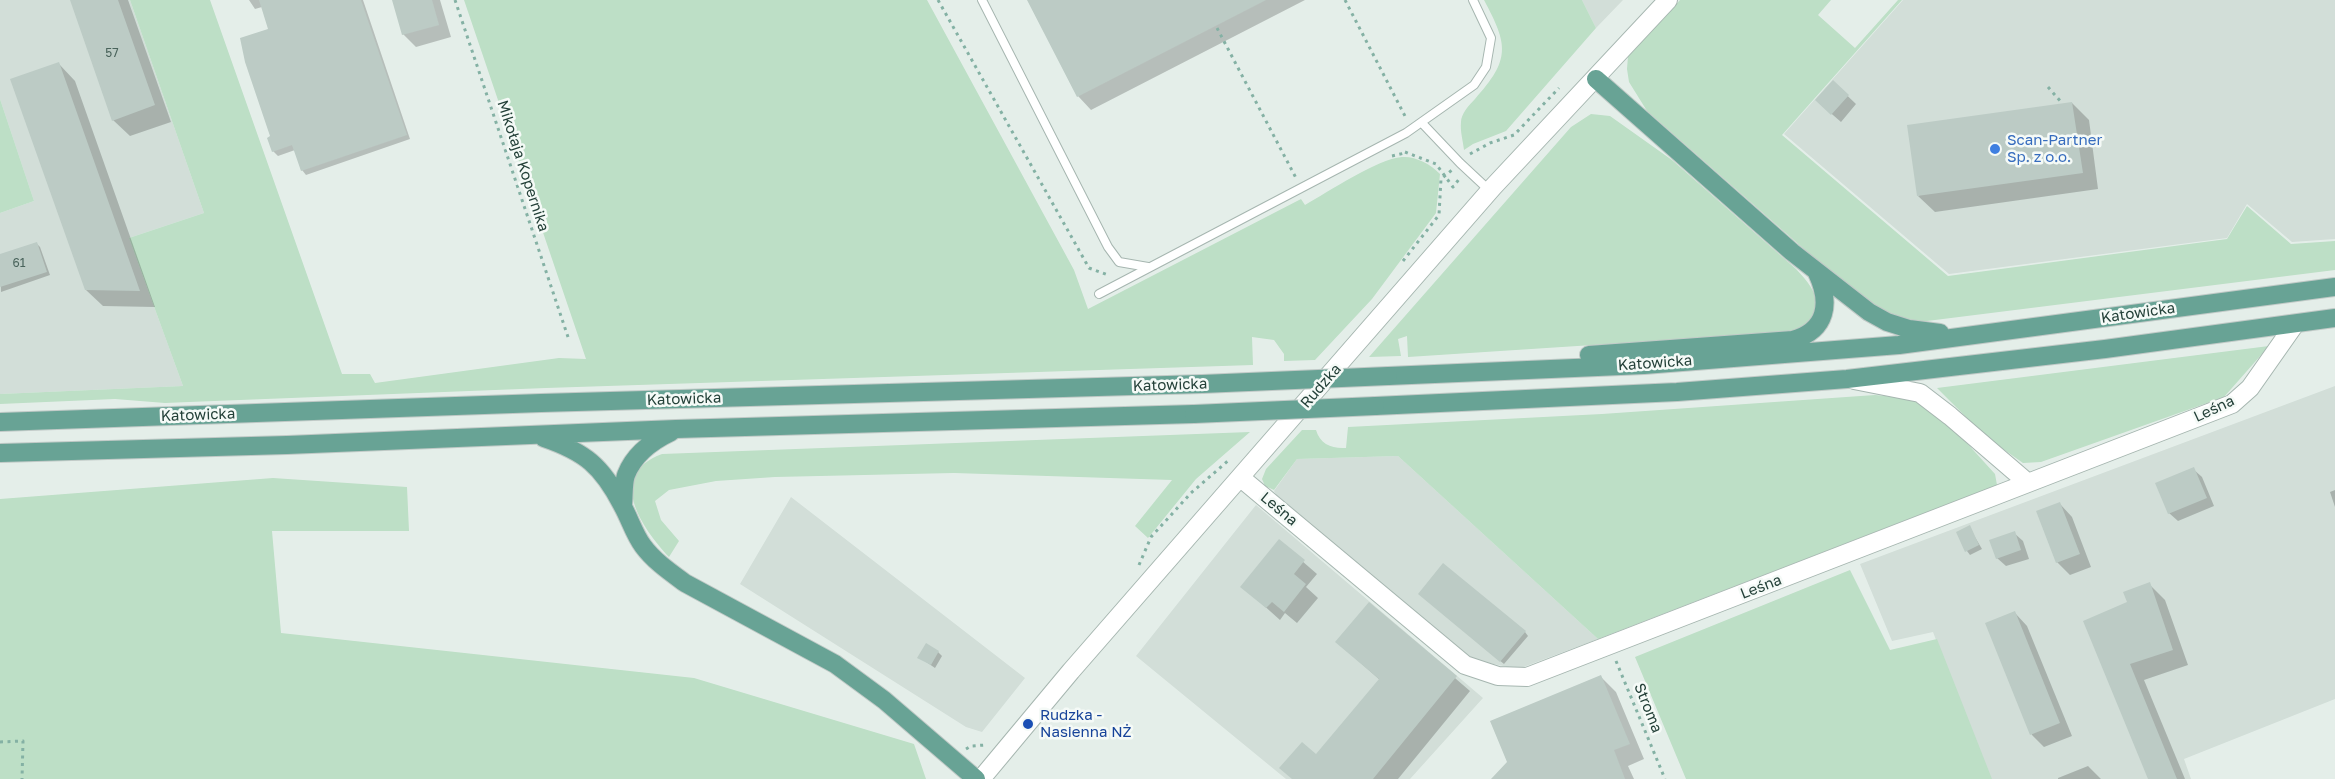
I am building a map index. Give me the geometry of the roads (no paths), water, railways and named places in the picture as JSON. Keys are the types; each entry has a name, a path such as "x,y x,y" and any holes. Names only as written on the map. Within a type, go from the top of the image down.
{"main road":[{"path":"1596,79 1817,273 1869,312 1887,322 1909,329 1972,336"},
{"path":"1461,373 1566,357 1792,340 1811,332 1824,313 1825,291 1817,273"},
{"name":"Katowicka","path":"0,422 541,403 1202,384 1656,364 1857,348 1972,336 2335,287"},
{"name":"Katowicka","path":"0,453 275,446 676,429 1194,414 1677,392 1846,379 2105,349 2335,318"},
{"path":"622,505 626,476 638,456 653,440 676,429"},
{"path":"533,435 567,446 588,458 605,477 644,547 663,567 685,583 835,664 884,700 976,779"}],"street":[{"name":"Rudzka","path":"981,779 1071,671 1490,191 1668,0"},
{"name":"Leśna","path":"1241,478 1465,665 1498,676 1527,677 2232,404 2250,388 2295,324"},
{"path":"1846,379 1920,393 2028,483"}],"lane":[{"path":"982,0 1108,247 1119,262 1148,267"},
{"path":"1099,294 1406,133 1474,85 1486,67 1491,38 1473,0"},
{"path":"1422,123 1490,191"}],"place":[{"name":"Scan-Partner Sp. z o.o.","path":"1995,149"},
{"name":"Rudzka - Nasienna NŻ","path":"1028,724"}]}
